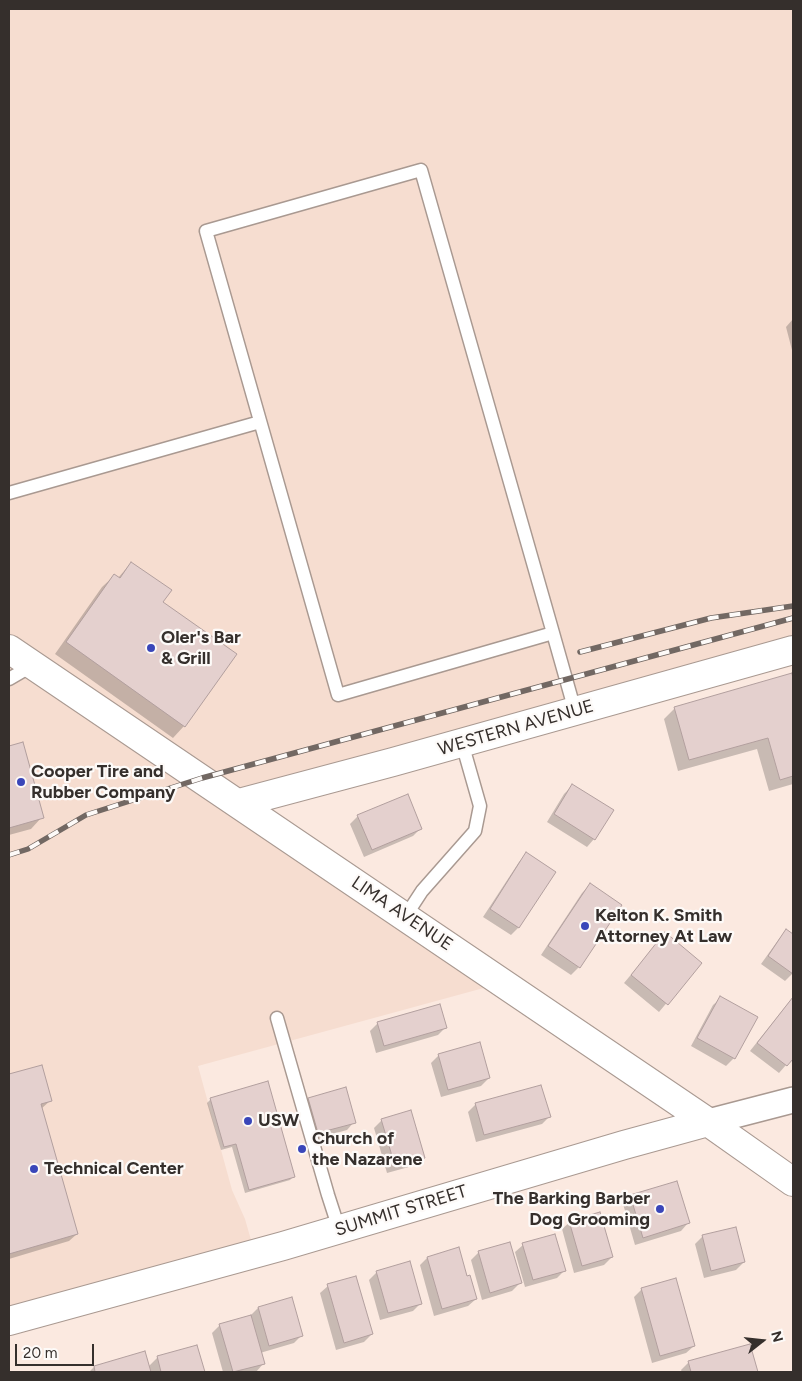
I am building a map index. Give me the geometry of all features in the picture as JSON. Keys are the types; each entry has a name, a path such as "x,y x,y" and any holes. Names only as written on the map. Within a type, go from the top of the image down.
{"main road":[{"name":"LIMA AVENUE","path":"9,649 239,803 708,1122 793,1182"},
{"name":"WESTERN AVENUE","path":"239,803 462,743 793,650"},
{"name":"SUMMIT STREET","path":"9,1321 339,1229 708,1122"}],"street":[{"name":"SUMMIT STREET","path":"708,1122 793,1100"}],"lane":[{"path":"553,634 338,695 206,231 421,170 553,634 574,711"},
{"path":"9,492 260,422"},
{"path":"9,679 33,665"},
{"path":"405,916 422,891 475,831 480,806 462,743"},
{"path":"277,1018 339,1229"}],"shaded area":[{"path":"9,9 793,9 793,650 240,803 502,983 198,1066 232,1190 245,1219 255,1254 9,1321"}],"building":[{"name":"Oler's Bar & Grill","path":"131,562 172,590 163,602 237,654 185,727 66,642 114,574 120,578"},
{"path":"792,673 793,776 780,780 768,738 689,760 674,707"},
{"name":"Cooper Tire and Rubber Company","path":"23,742 44,818 9,828 9,746"},
{"path":"572,784 614,810 595,840 554,814"},
{"path":"408,794 422,829 372,850 357,815"},
{"path":"526,852 556,872 519,928 490,909"},
{"name":"Kelton K. Smith Attorney At Law","path":"590,883 622,905 580,968 548,946"},
{"path":"786,929 793,934 793,974 768,956"},
{"path":"665,932 702,963 668,1005 631,975"},
{"path":"720,996 758,1017 735,1059 697,1038"},
{"path":"793,997 793,1059 787,1066 757,1043"},
{"path":"440,1004 447,1028 384,1046 377,1022"},
{"path":"480,1042 490,1078 448,1090 438,1054"},
{"name":"Technical Center","path":"42,1065 52,1101 41,1104 78,1234 9,1254 9,1074"},
{"name":"USW","path":"268,1081 295,1177 249,1190 236,1144 224,1147 210,1098"},
{"path":"541,1085 551,1117 484,1135 475,1103"},
{"path":"346,1087 356,1123 318,1133 308,1098"},
{"path":"411,1110 425,1158 395,1166 381,1119"},
{"name":"The Barking Barber Dog Grooming","path":"677,1181 690,1223 643,1238 630,1195"},
{"path":"600,1212 613,1257 582,1266 569,1221"},
{"path":"736,1227 745,1262 711,1271 702,1235"},
{"path":"555,1234 566,1271 533,1280 522,1243"},
{"path":"510,1242 522,1283 490,1293 478,1251"},
{"path":"459,1247 467,1276 470,1275 477,1299 442,1309 427,1257"},
{"path":"410,1261 422,1304 388,1313 376,1271"},
{"path":"356,1276 373,1334 344,1343 327,1284"},
{"path":"676,1278 695,1346 660,1356 641,1288"},
{"path":"292,1297 303,1336 269,1346 258,1307"},
{"path":"251,1315 265,1364 233,1372 219,1324"},
{"path":"750,1344 758,1372 691,1372 688,1361"},
{"path":"197,1345 205,1372 161,1372 157,1356"},
{"path":"145,1351 151,1372 95,1372 94,1366"}],"railway":[{"path":"580,652 711,618 793,606"},
{"path":"9,855 28,849 86,815 202,778 793,618"}],"place":[{"name":"Oler's Bar & Grill","path":"151,648"},
{"name":"Cooper Tire and Rubber Company","path":"21,782"},
{"name":"Kelton K. Smith Attorney At Law","path":"585,926"},
{"name":"USW","path":"248,1121"},
{"name":"Church of the Nazarene","path":"302,1149"},
{"name":"Technical Center","path":"34,1169"},
{"name":"The Barking Barber Dog Grooming","path":"660,1209"}]}
